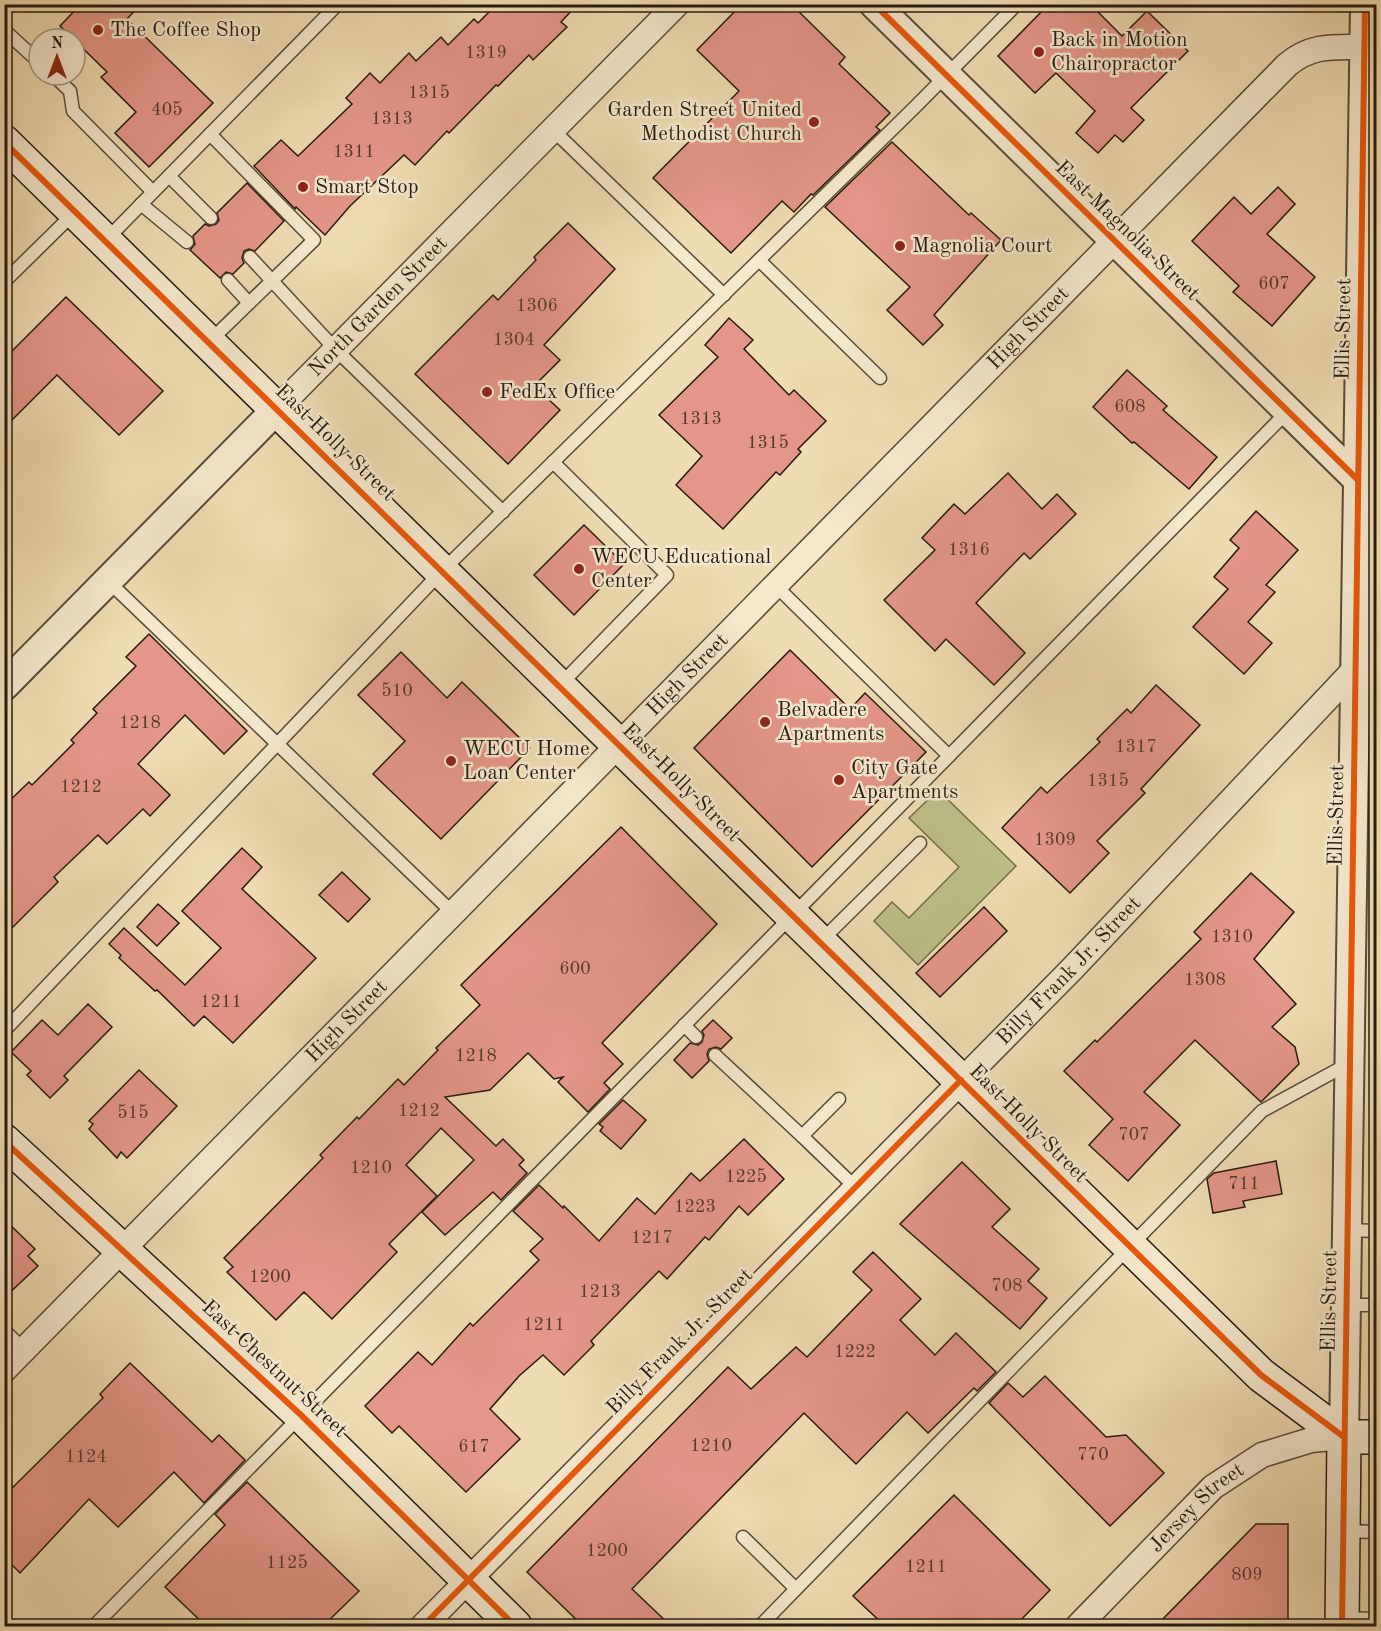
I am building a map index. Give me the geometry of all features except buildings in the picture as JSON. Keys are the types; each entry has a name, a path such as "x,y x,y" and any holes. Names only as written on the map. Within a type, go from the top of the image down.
{"main road":[{"name":"East Holly Street","path":"4,142 1261,1376 1344,1437"},
{"name":"East Chestnut Street","path":"4,1141 301,1415 515,1626"},
{"path":"1344,1437 1377,1437"},
{"name":"Ellis Street","path":"1342,1622 1344,1437"}],"street":[{"name":"North Garden Street","path":"4,686 676,4"},
{"name":"East Magnolia Street","path":"874,4 1358,480"},
{"name":"Ellis Street","path":"1344,1437 1356,668 1367,562 1358,480 1365,4"},
{"name":"High Street","path":"4,1370 1297,57 1319,48 1365,47"},
{"name":"Billy Frank Jr. Street","path":"423,1626 1073,968 1356,668"},
{"name":"Jersey Street","path":"1077,1626 1213,1487 1262,1455 1311,1440 1344,1437"}],"lane":[{"path":"105,241 338,4"},
{"path":"4,1031 442,571 947,76 1017,4"},
{"path":"4,30 27,51"},
{"path":"66,87 70,91 73,111 153,192"},
{"path":"553,129 724,295"},
{"path":"209,342 314,240 210,134"},
{"path":"169,176 211,218"},
{"path":"141,204 187,242"},
{"path":"4,282 75,211"},
{"path":"250,257 336,350 503,512"},
{"path":"759,260 880,378"},
{"path":"228,280 249,303"},
{"path":"94,1626 1288,411"},
{"path":"553,462 667,575 559,686"},
{"path":"108,581 453,913"},
{"path":"776,586 949,756"},
{"path":"820,942 920,843"},
{"path":"684,1025 696,1037"},
{"path":"716,1055 855,1187"},
{"path":"760,1626 1262,1111 1350,1063"},
{"path":"802,1136 839,1099"},
{"path":"1347,1230 1377,1231"},
{"path":"1346,1305 1377,1305"},
{"path":"4,1330 24,1350"},
{"path":"1343,1531 1377,1532"},
{"path":"743,1537 796,1589"},
{"path":"1342,1622 1377,1619"}],"green space":[{"path":"938,790 1016,866 918,965 874,921 892,902 909,918 959,867 909,818"}],"cycle path":[{"path":"874,4 1358,480"},
{"path":"1342,1626 1365,4"},
{"path":"4,142 1261,1375 1344,1437"},
{"path":"423,1626 961,1080"},
{"path":"4,1141 301,1415 515,1626"}],"place":[{"name":"The Coffee Shop","path":"98,30"},
{"name":"Back in Motion Chairopractor","path":"1039,52"},
{"name":"Garden Street United Methodist Church","path":"814,122"},
{"name":"Smart Stop","path":"303,187"},
{"name":"Magnolia Court","path":"900,246"},
{"name":"FedEx Office","path":"487,392"},
{"name":"WECU Educational Center","path":"579,569"},
{"name":"Belvadere Apartments","path":"765,722"},
{"name":"WECU Home Loan Center","path":"451,761"},
{"name":"City Gate Apartments","path":"839,780"}]}
